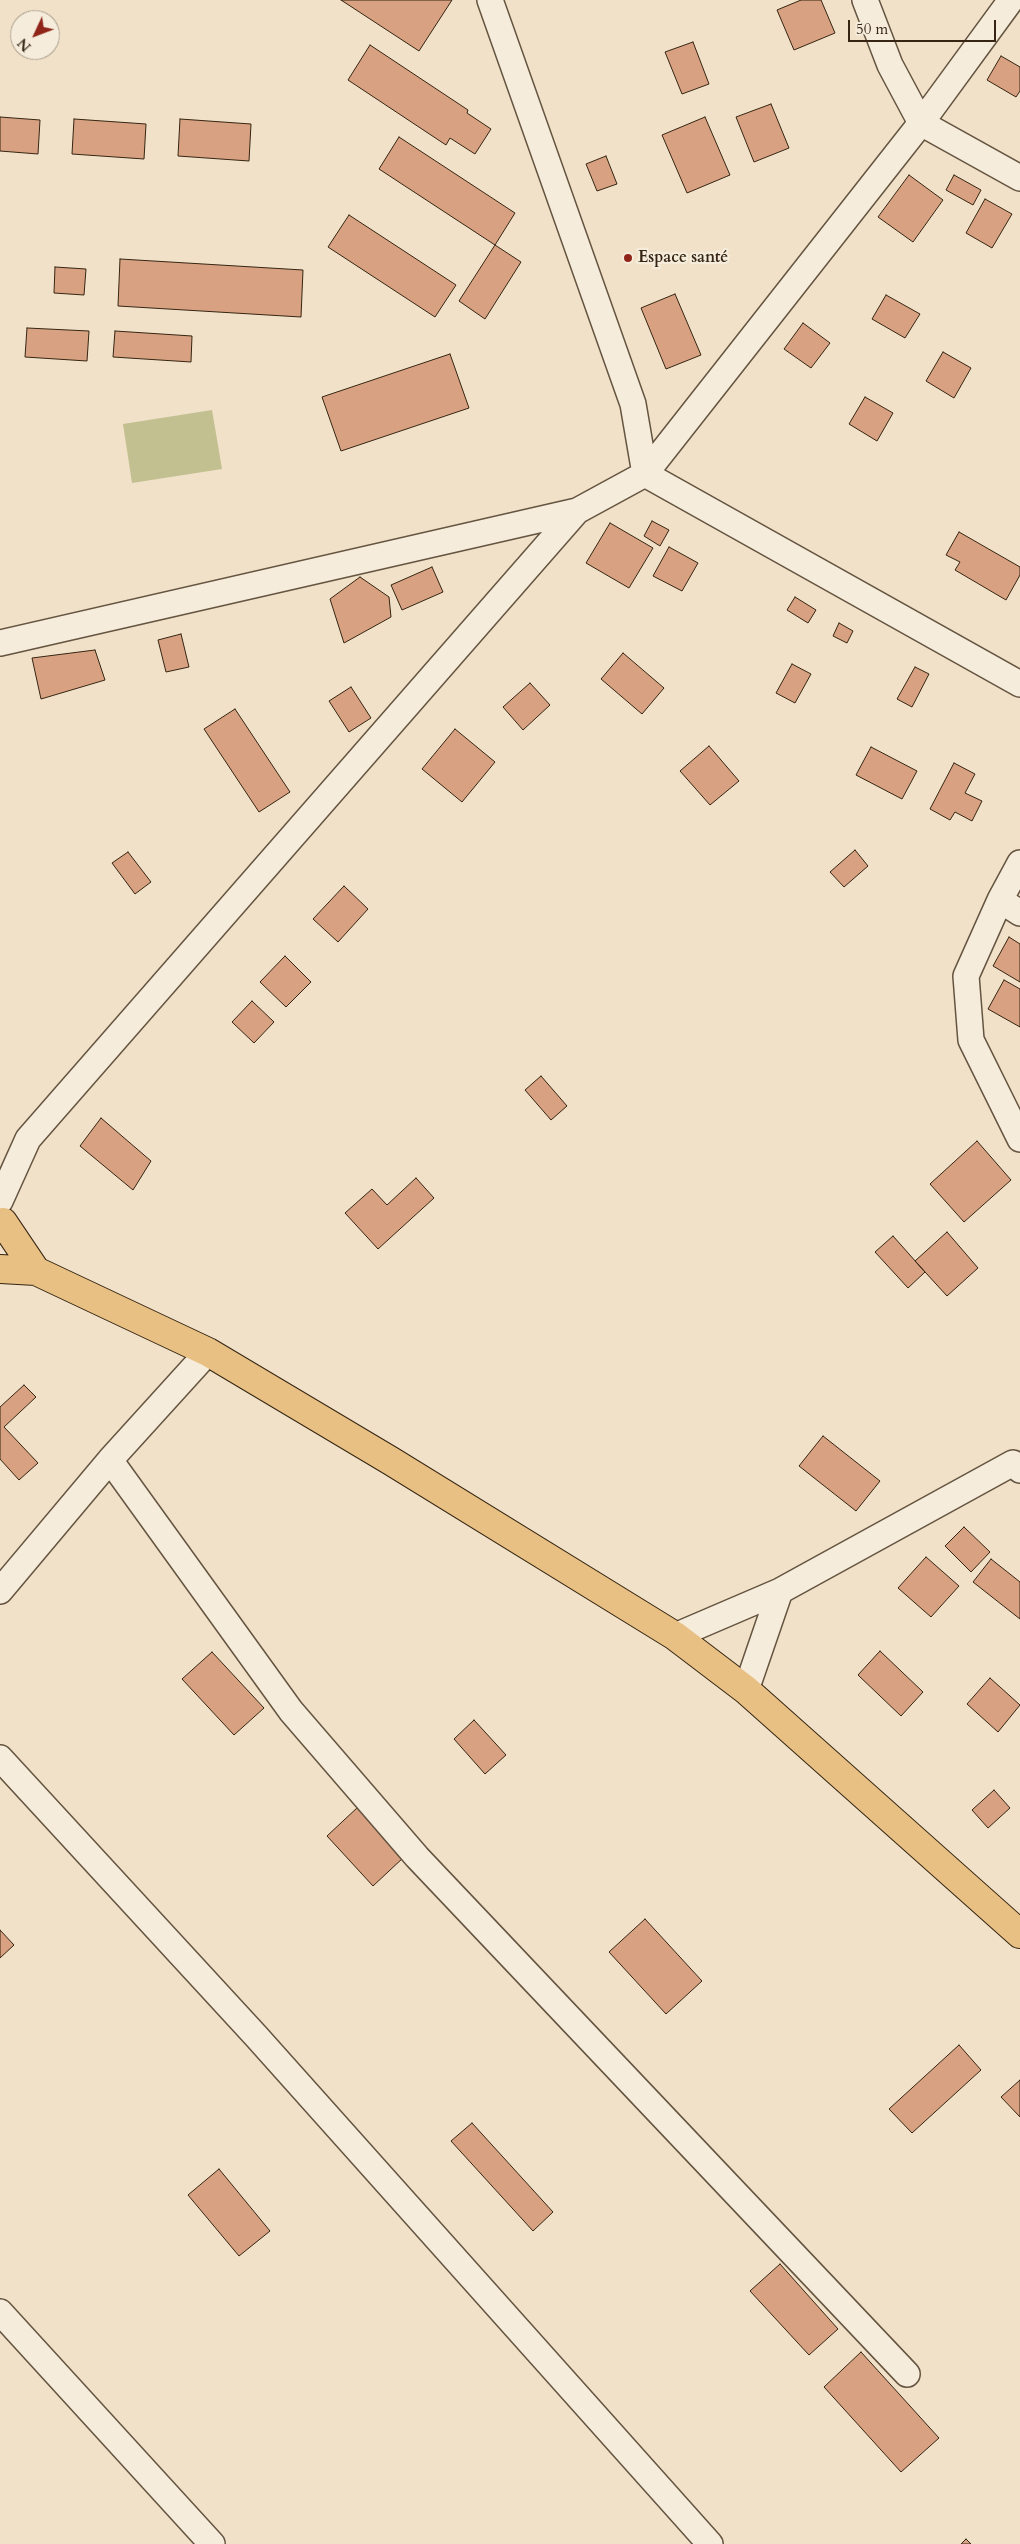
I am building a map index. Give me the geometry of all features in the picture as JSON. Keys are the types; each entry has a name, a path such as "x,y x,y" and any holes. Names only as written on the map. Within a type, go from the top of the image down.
{"main road":[{"path":"1,1217 36,1271"},
{"path":"0,1269 36,1271 208,1352 391,1461 675,1636 746,1690 1020,1934"}],"street":[{"path":"490,0 633,404 645,474"},
{"path":"865,0 890,65 921,123 1020,178"},
{"path":"0,643 577,511 645,474 921,123 1010,0"},
{"path":"645,474 1020,684"},
{"path":"0,1156 28,1139 577,511"},
{"path":"1020,863 1010,907 966,976 972,1040 1020,1138"},
{"path":"1,1217 28,1139"},
{"path":"0,1591 110,1460 208,1352"},
{"path":"110,1460 290,1711 411,1850 907,2374"},
{"path":"675,1636 780,1591 1018,1464"},
{"path":"746,1690 780,1591"},
{"path":"0,1758 256,2036 710,2544"},
{"path":"0,2312 212,2544"}],"shaded area":[{"path":"212,410 222,469 132,483 123,424"}],"building":[{"path":"341,0 452,0 419,51"},
{"path":"801,0 821,0 835,33 794,50 777,10"},
{"path":"693,42 709,84 682,94 665,52"},
{"path":"370,45 468,110 467,113 491,129 475,154 450,138 446,145 348,80"},
{"path":"1001,56 1020,67 1020,91 1016,97 987,80"},
{"path":"771,104 789,148 754,162 736,117"},
{"path":"0,117 40,120 38,154 0,151"},
{"path":"705,117 730,175 687,193 662,135"},
{"path":"74,119 146,124 144,159 72,154"},
{"path":"180,119 251,124 249,161 178,156"},
{"path":"399,137 515,213 495,245 379,169"},
{"path":"606,156 617,184 597,191 586,164"},
{"path":"909,175 943,200 913,242 878,217"},
{"path":"954,175 981,190 973,205 946,190"},
{"path":"985,199 1012,214 992,248 966,233"},
{"path":"349,215 456,285 435,317 328,247"},
{"path":"495,245 521,262 485,319 459,301"},
{"path":"120,259 303,270 301,317 118,306"},
{"path":"55,267 86,269 84,295 54,293"},
{"path":"675,294 701,355 666,369 641,308"},
{"path":"886,295 920,314 905,338 872,319"},
{"path":"803,323 830,343 811,368 784,349"},
{"path":"27,328 89,331 87,361 25,357"},
{"path":"115,331 192,336 191,362 113,357"},
{"path":"943,352 971,368 954,398 926,381"},
{"path":"450,354 469,408 341,451 322,397"},
{"path":"865,397 893,413 877,441 849,424"},
{"path":"652,521 669,530 660,546 644,536"},
{"path":"610,523 653,548 629,588 586,563"},
{"path":"959,532 1020,567 1020,575 1006,600 955,570 960,562 946,555"},
{"path":"669,547 698,563 682,591 653,576"},
{"path":"432,567 443,592 402,610 391,585"},
{"path":"360,577 389,597 391,617 344,643 330,599"},
{"path":"795,597 816,610 808,623 787,610"},
{"path":"839,623 853,631 847,643 833,636"},
{"path":"181,634 189,667 166,672 158,640"},
{"path":"95,650 105,680 41,699 32,658"},
{"path":"623,653 664,688 642,714 601,679"},
{"path":"792,664 811,674 795,703 776,693"},
{"path":"915,667 929,674 912,707 897,699"},
{"path":"530,683 550,705 523,730 503,707"},
{"path":"351,687 371,718 349,732 329,701"},
{"path":"235,709 290,792 259,812 204,729"},
{"path":"455,729 495,762 462,802 422,769"},
{"path":"709,746 739,781 710,805 680,771"},
{"path":"871,747 917,771 902,799 856,775"},
{"path":"954,763 975,774 965,793 982,801 972,821 955,812 950,820 930,809"},
{"path":"855,850 868,866 844,887 830,872"},
{"path":"128,852 151,882 135,894 112,863"},
{"path":"344,886 368,909 338,942 313,919"},
{"path":"1009,937 1020,944 1020,982 993,966"},
{"path":"285,956 311,982 286,1007 260,982"},
{"path":"1004,980 1020,989 1020,1027 988,1009"},
{"path":"252,1001 274,1022 254,1043 232,1022"},
{"path":"541,1076 567,1106 551,1120 525,1090"},
{"path":"101,1118 151,1161 133,1190 80,1146"},
{"path":"977,1141 1011,1180 964,1222 930,1184"},
{"path":"416,1178 434,1198 378,1249 345,1213 372,1189 387,1205"},
{"path":"947,1232 978,1268 947,1296 915,1261"},
{"path":"893,1236 925,1272 908,1288 875,1252"},
{"path":"24,1385 36,1397 4,1427 38,1463 19,1480 0,1459 0,1407"},
{"path":"823,1436 880,1481 856,1511 799,1466"},
{"path":"964,1527 990,1552 971,1572 945,1546"},
{"path":"926,1557 959,1586 931,1617 898,1588"},
{"path":"991,1559 1020,1582 1020,1619 973,1582"},
{"path":"880,1651 923,1692 901,1716 858,1675"},
{"path":"212,1652 264,1708 234,1735 182,1679"},
{"path":"990,1678 1020,1705 998,1732 967,1704"},
{"path":"474,1720 506,1755 485,1774 454,1739"},
{"path":"994,1790 1010,1808 988,1828 972,1810"},
{"path":"358,1807 404,1857 373,1886 327,1836"},
{"path":"645,1919 702,1981 666,2014 609,1952"},
{"path":"0,1930 14,1945 0,1958"},
{"path":"959,2045 981,2070 912,2133 889,2109"},
{"path":"1020,2080 1020,2117 1001,2097"},
{"path":"472,2123 553,2212 533,2231 451,2141"},
{"path":"219,2169 270,2231 239,2256 188,2195"},
{"path":"780,2264 838,2329 809,2355 750,2291"},
{"path":"861,2352 939,2438 901,2472 824,2387"},
{"path":"966,2539 971,2544 961,2544"}],"place":[{"name":"Espace santé","path":"628,258"}]}
